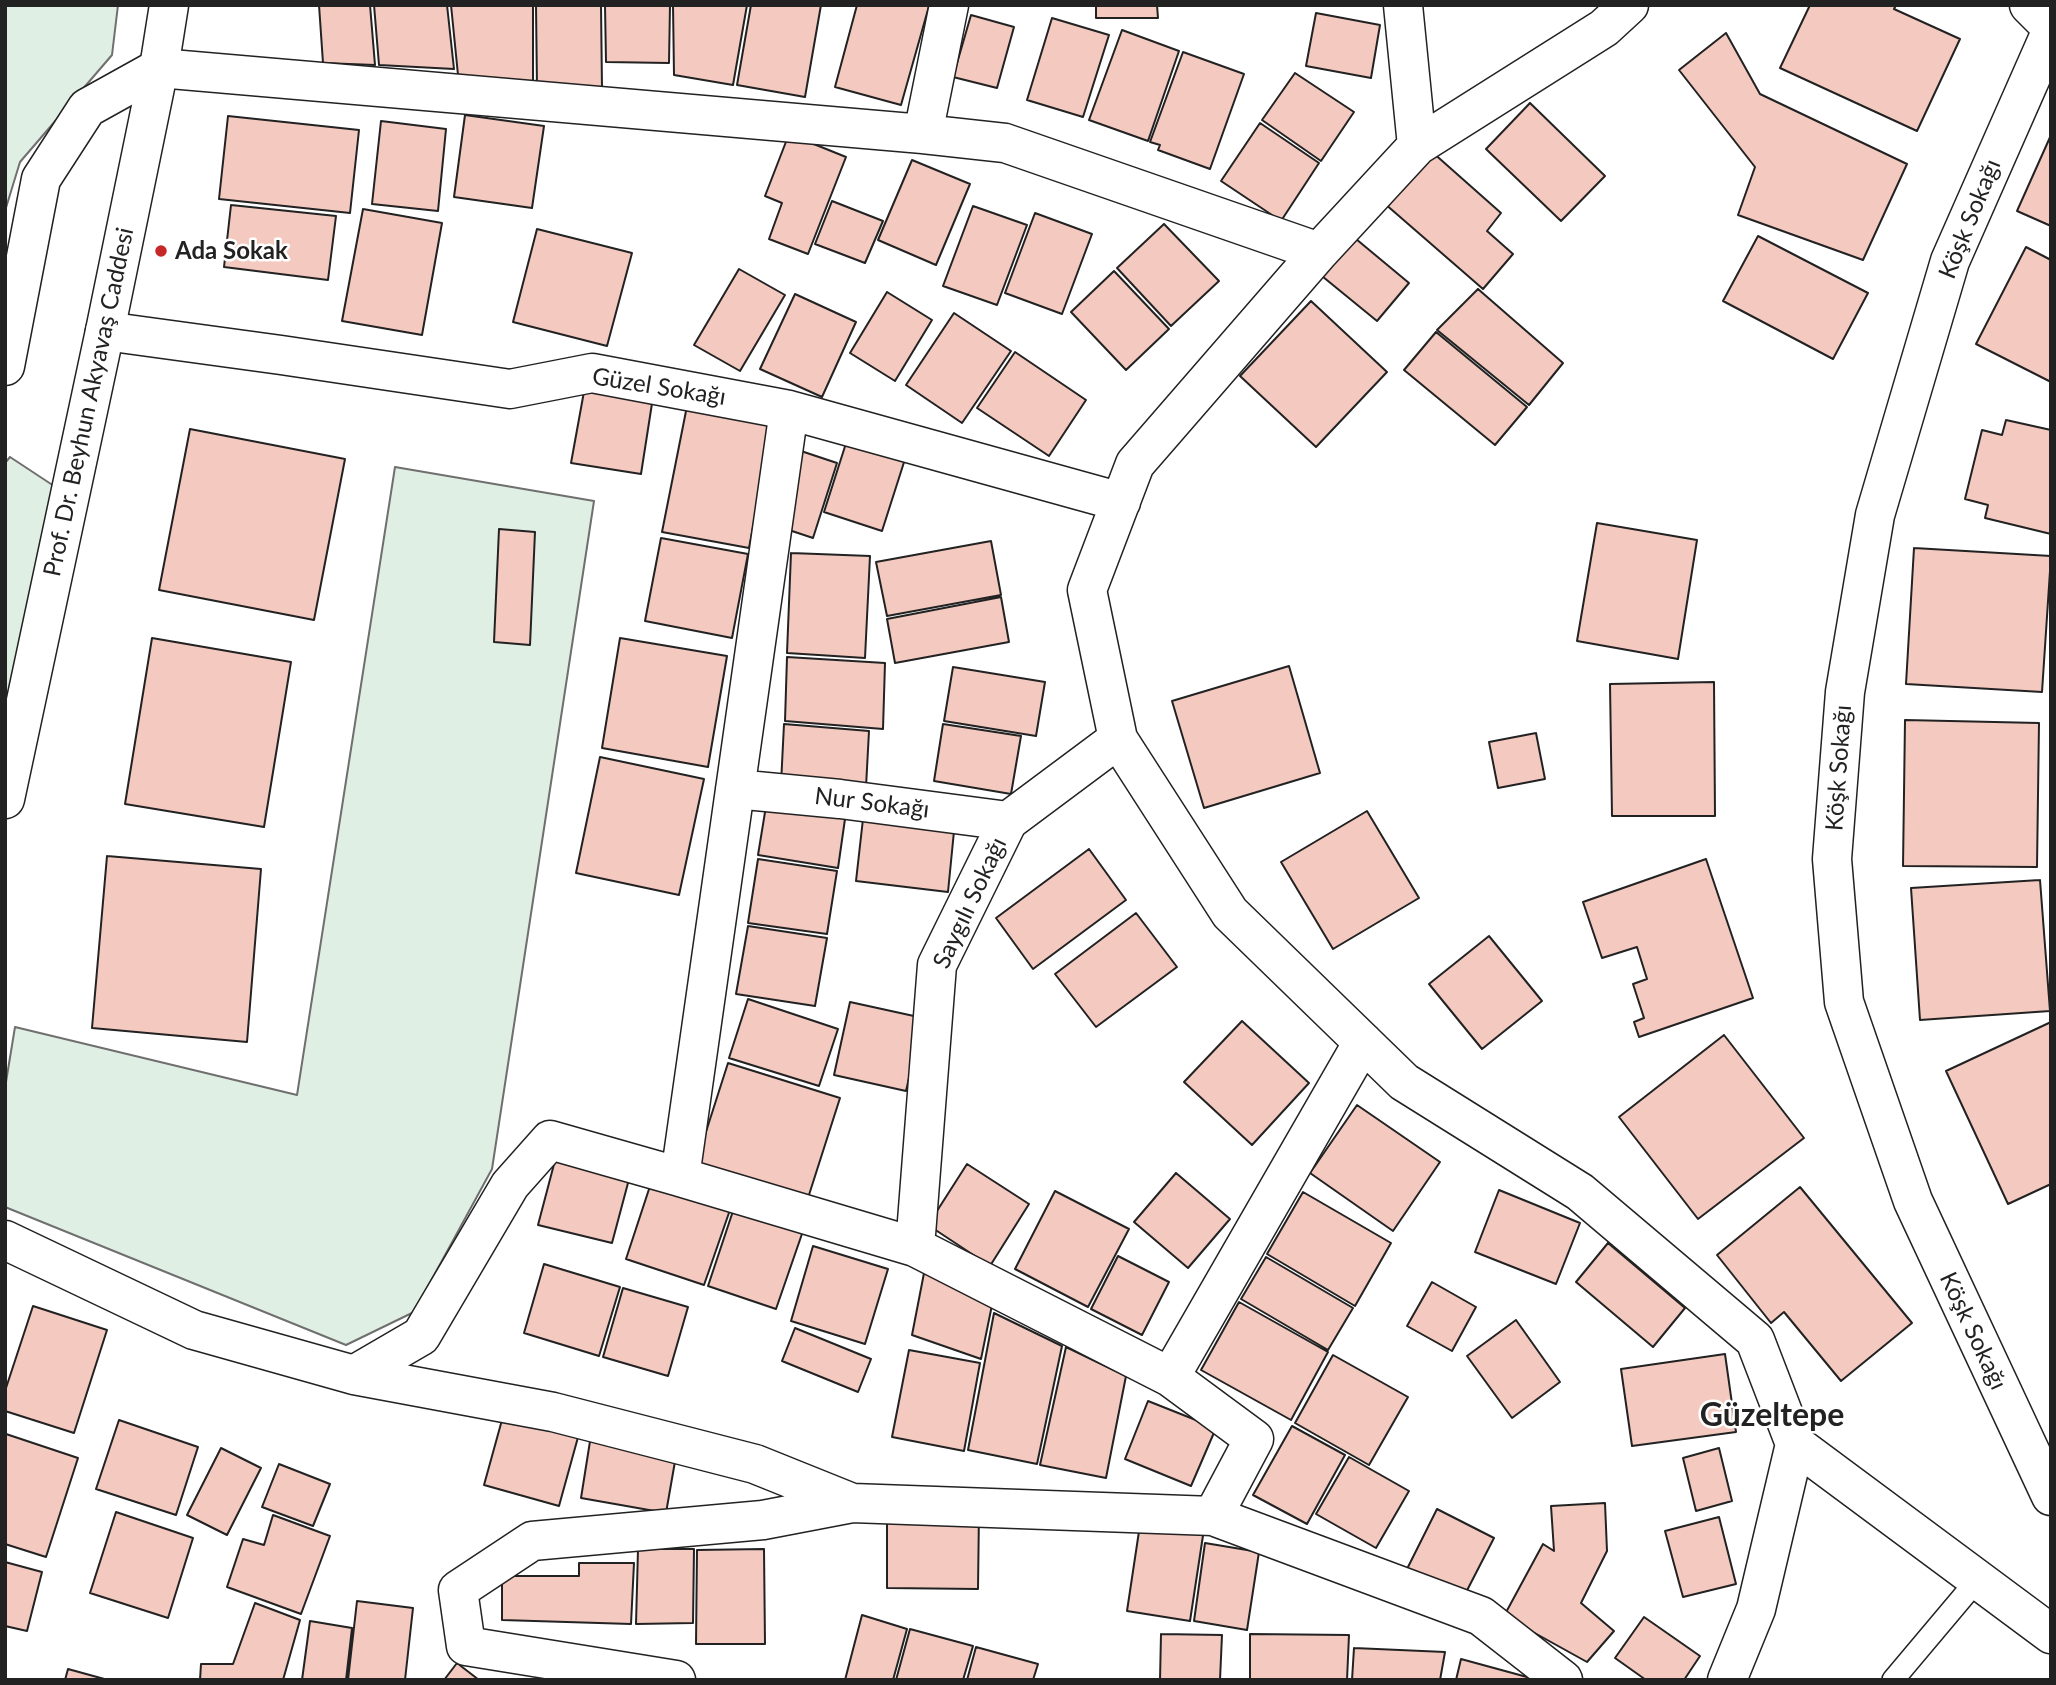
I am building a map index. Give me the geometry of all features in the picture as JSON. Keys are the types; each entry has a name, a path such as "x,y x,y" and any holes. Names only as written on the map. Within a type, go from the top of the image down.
{"street":[{"name":"Prof. Dr. Beyhun Akyavaş Caddesi","path":"5,799 105,331 159,68 169,5"},
{"path":"923,134 949,5"},
{"path":"1403,5 1417,146"},
{"path":"1629,5 1604,28 1417,146 1319,252 1135,464 1087,590 1118,739 1230,914 1404,1082 1580,1192 1755,1340 1795,1444 2051,1634"},
{"path":"2029,5 2051,27"},
{"name":"Köşk Sokağı","path":"2051,32 1950,261 1875,516 1844,692 1832,859 1844,1002 1913,1201 2051,1496"},
{"path":"5,366 41,180 87,108 159,68 923,134 1005,144 1319,252"},
{"name":"Güzel Sokağı","path":"105,331 510,389 592,373 789,410 1121,502"},
{"path":"680,1177 789,410"},
{"name":"Saygılı Sokağı","path":"915,1247 937,965 1008,821 1118,739"},
{"name":"Nur Sokağı","path":"735,789 840,799 1008,821"},
{"path":"1170,1377 1363,1042"},
{"path":"354,1376 421,1336 510,1185 550,1140 915,1247 1170,1377 1254,1438 1213,1516"},
{"path":"5,1240 194,1330 354,1376 553,1412 755,1464 852,1503"},
{"path":"1727,1680 1756,1609 1795,1444"},
{"path":"676,1680 466,1646 458,1590 532,1541 764,1520 852,1503 1213,1516 1481,1616 1563,1680"}],"lane":[{"path":"1893,1680 1978,1580"}],"green space":[{"path":"5,5 118,5 112,55 20,162 5,211"},
{"path":"10,457 54,486 5,710 5,463"},
{"path":"395,467 594,501 492,1169 414,1312 346,1345 5,1207 5,1088 15,1027 297,1095"}],"building":[{"path":"319,5 370,5 375,65 323,63"},
{"path":"374,5 447,5 454,69 379,65"},
{"path":"451,5 533,5 533,84 459,85"},
{"path":"536,5 601,5 602,88 537,89"},
{"path":"605,5 670,5 669,63 606,62"},
{"path":"673,5 747,5 733,85 674,75"},
{"path":"751,5 821,5 805,97 737,85"},
{"path":"857,5 929,6 901,105 835,87"},
{"path":"1096,5 1157,5 1158,18 1096,18"},
{"path":"1810,5 1896,5 1894,9 1960,39 1917,131 1780,68"},
{"path":"1316,13 1380,25 1371,78 1306,66"},
{"path":"971,15 1014,27 997,88 953,77"},
{"path":"1052,18 1109,35 1083,117 1027,100"},
{"path":"1122,30 1179,51 1148,141 1089,120"},
{"path":"1726,33 1760,94 1907,164 1863,260 1738,215 1755,167 1679,70"},
{"path":"1183,52 1244,74 1210,169 1158,150 1160,145 1150,142"},
{"path":"1295,73 1354,112 1321,161 1262,120"},
{"path":"1530,103 1605,176 1561,221 1486,149"},
{"path":"465,115 544,126 532,208 454,197"},
{"path":"228,116 359,130 350,213 219,199"},
{"path":"381,121 446,129 438,211 372,204"},
{"path":"1260,123 1319,163 1281,221 1221,181"},
{"path":"789,134 846,157 808,254 769,239 782,203 765,196"},
{"path":"2051,135 2051,226 2017,211"},
{"path":"1431,151 1501,213 1487,231 1513,254 1483,289 1384,203"},
{"path":"912,160 970,184 936,265 878,240"},
{"path":"832,201 883,221 865,263 815,244"},
{"path":"231,205 336,216 328,280 224,267"},
{"path":"973,206 1027,225 997,305 943,286"},
{"path":"363,209 442,223 422,335 342,321"},
{"path":"1035,213 1092,234 1062,314 1005,293"},
{"path":"1164,224 1219,281 1171,326 1117,268"},
{"path":"537,229 632,253 607,346 513,322"},
{"path":"1350,234 1409,283 1377,321 1317,272"},
{"path":"1758,236 1868,293 1833,359 1723,301"},
{"path":"2026,247 2051,260 2051,382 1976,344"},
{"path":"739,269 785,295 740,371 694,345"},
{"path":"1114,271 1169,329 1126,370 1071,312"},
{"path":"1478,289 1563,363 1529,405 1437,330"},
{"path":"887,292 932,320 895,381 850,353"},
{"path":"795,294 856,322 822,397 760,369"},
{"path":"1311,301 1387,372 1316,447 1240,376"},
{"path":"954,313 1011,351 962,423 906,385"},
{"path":"1436,332 1527,407 1495,445 1404,370"},
{"path":"1015,352 1086,400 1049,456 977,408"},
{"path":"585,386 653,397 641,474 571,463"},
{"path":"688,401 774,418 749,548 662,532"},
{"path":"2006,420 2051,430 2051,534 1985,518 1988,505 1965,499 1982,430 2002,435"},
{"path":"190,429 345,459 314,620 159,590"},
{"path":"848,437 906,456 882,531 824,512"},
{"path":"801,451 837,463 813,538 777,526"},
{"path":"1597,523 1697,540 1678,659 1577,641"},
{"path":"499,529 535,532 530,645 494,642"},
{"path":"661,538 748,554 732,638 645,621"},
{"path":"991,541 1001,595 887,616 876,562"},
{"path":"1914,548 2051,556 2042,692 1906,684"},
{"path":"791,553 870,556 865,658 787,653"},
{"path":"1001,597 1009,642 895,663 887,619"},
{"path":"152,638 291,662 264,827 125,804"},
{"path":"620,638 727,656 708,767 602,748"},
{"path":"787,657 885,663 883,729 785,721"},
{"path":"1289,666 1320,773 1204,808 1172,701"},
{"path":"953,667 1045,682 1036,736 944,721"},
{"path":"1714,682 1715,816 1612,816 1610,684"},
{"path":"1905,720 2039,723 2037,867 1903,866"},
{"path":"784,724 869,731 866,787 781,784"},
{"path":"943,724 1021,736 1011,794 934,781"},
{"path":"1536,733 1545,779 1498,788 1489,742"},
{"path":"600,757 704,779 679,895 576,873"},
{"path":"767,800 846,812 838,868 758,855"},
{"path":"864,810 955,821 948,892 856,881"},
{"path":"1367,811 1419,898 1333,949 1281,862"},
{"path":"1089,849 1126,900 1033,969 996,918"},
{"path":"107,856 261,869 247,1042 92,1028"},
{"path":"758,859 837,871 827,934 748,923"},
{"path":"1706,859 1753,998 1639,1037 1634,1022 1644,1018 1633,984 1647,979 1637,947 1602,958 1583,902"},
{"path":"2040,880 2050,1011 1920,1020 1911,888"},
{"path":"1136,913 1177,967 1096,1027 1055,974"},
{"path":"748,926 827,938 815,1006 736,994"},
{"path":"1489,936 1542,1001 1482,1049 1429,984"},
{"path":"748,999 838,1029 819,1086 729,1058"},
{"path":"850,1002 923,1018 906,1091 834,1075"},
{"path":"1242,1021 1309,1083 1252,1145 1184,1082"},
{"path":"2051,1022 2051,1184 2008,1204 1946,1071"},
{"path":"1724,1035 1804,1138 1698,1219 1619,1117"},
{"path":"728,1063 840,1098 808,1198 696,1163"},
{"path":"1357,1105 1440,1162 1393,1231 1310,1173"},
{"path":"558,1149 632,1168 612,1243 538,1225"},
{"path":"967,1164 1029,1204 990,1266 928,1225"},
{"path":"1176,1173 1230,1219 1188,1268 1134,1222"},
{"path":"652,1180 731,1207 704,1285 626,1259"},
{"path":"1800,1187 1912,1323 1841,1381 1784,1312 1771,1323 1717,1255"},
{"path":"1499,1190 1580,1223 1556,1284 1475,1252"},
{"path":"1055,1191 1129,1229 1088,1307 1015,1269"},
{"path":"1303,1192 1391,1243 1355,1306 1267,1254"},
{"path":"734,1208 803,1231 776,1309 708,1286"},
{"path":"1608,1243 1685,1308 1653,1347 1576,1282"},
{"path":"813,1246 888,1269 865,1344 791,1321"},
{"path":"1118,1256 1169,1282 1142,1335 1091,1309"},
{"path":"1266,1257 1353,1308 1328,1350 1241,1299"},
{"path":"544,1264 620,1287 599,1356 524,1333"},
{"path":"924,1273 993,1300 981,1359 912,1335"},
{"path":"1432,1282 1476,1307 1452,1351 1407,1326"},
{"path":"623,1288 688,1307 668,1376 603,1357"},
{"path":"1239,1302 1328,1352 1291,1420 1201,1370"},
{"path":"33,1306 107,1330 74,1433 5,1411 5,1391"},
{"path":"994,1313 1062,1346 1037,1464 968,1450"},
{"path":"1516,1320 1560,1382 1512,1418 1467,1356"},
{"path":"795,1328 871,1359 858,1392 782,1361"},
{"path":"1066,1347 1126,1376 1106,1478 1040,1465"},
{"path":"909,1350 980,1363 964,1451 892,1437"},
{"path":"1725,1354 1736,1432 1632,1446 1621,1369"},
{"path":"1333,1355 1408,1397 1369,1465 1295,1423"},
{"path":"1148,1401 1216,1428 1191,1486 1125,1459"},
{"path":"505,1409 580,1430 559,1506 484,1485"},
{"path":"119,1420 198,1447 176,1515 96,1489"},
{"path":"1292,1426 1345,1455 1307,1524 1253,1495"},
{"path":"6,1434 78,1458 46,1557 5,1544"},
{"path":"591,1435 677,1450 666,1513 581,1498"},
{"path":"221,1448 261,1468 227,1535 187,1515"},
{"path":"1719,1448 1732,1501 1696,1511 1683,1458"},
{"path":"1349,1457 1409,1491 1376,1548 1316,1514"},
{"path":"279,1464 330,1484 313,1526 262,1507"},
{"path":"1605,1503 1607,1551 1581,1603 1614,1631 1587,1662 1504,1616 1543,1544 1554,1551 1551,1506"},
{"path":"1437,1509 1494,1538 1460,1604 1404,1575"},
{"path":"887,1510 979,1511 978,1589 887,1588"},
{"path":"116,1512 193,1538 168,1618 90,1593"},
{"path":"273,1515 330,1536 301,1614 227,1587 243,1539 264,1545"},
{"path":"1719,1517 1736,1584 1683,1597 1665,1531"},
{"path":"1141,1518 1204,1529 1190,1621 1127,1611"},
{"path":"1205,1543 1259,1552 1247,1630 1194,1621"},
{"path":"638,1549 694,1549 693,1623 636,1624"},
{"path":"764,1549 765,1644 696,1644 697,1550"},
{"path":"5,1562 42,1572 27,1631 5,1626"},
{"path":"579,1563 634,1563 631,1624 502,1620 502,1576 579,1576"},
{"path":"357,1601 413,1608 405,1680 348,1680"},
{"path":"255,1603 300,1620 283,1680 200,1680 201,1664 233,1664"},
{"path":"862,1615 907,1629 893,1680 845,1680"},
{"path":"1644,1617 1700,1656 1684,1680 1646,1680 1615,1658"},
{"path":"310,1621 352,1628 346,1680 302,1680"},
{"path":"910,1629 973,1646 963,1680 896,1680"},
{"path":"1161,1634 1222,1635 1220,1680 1160,1680"},
{"path":"1250,1634 1349,1635 1347,1680 1250,1680"},
{"path":"976,1647 1038,1664 1033,1680 967,1680"},
{"path":"1354,1648 1445,1652 1440,1680 1352,1680"},
{"path":"1461,1659 1538,1680 1456,1680"},
{"path":"457,1663 479,1680 444,1680"},
{"path":"68,1669 108,1680 65,1680"}],"place":[{"name":"Ada Sokak","path":"161,251"}],"district":[{"name":"Güzeltepe","path":"1772,1416"}]}
